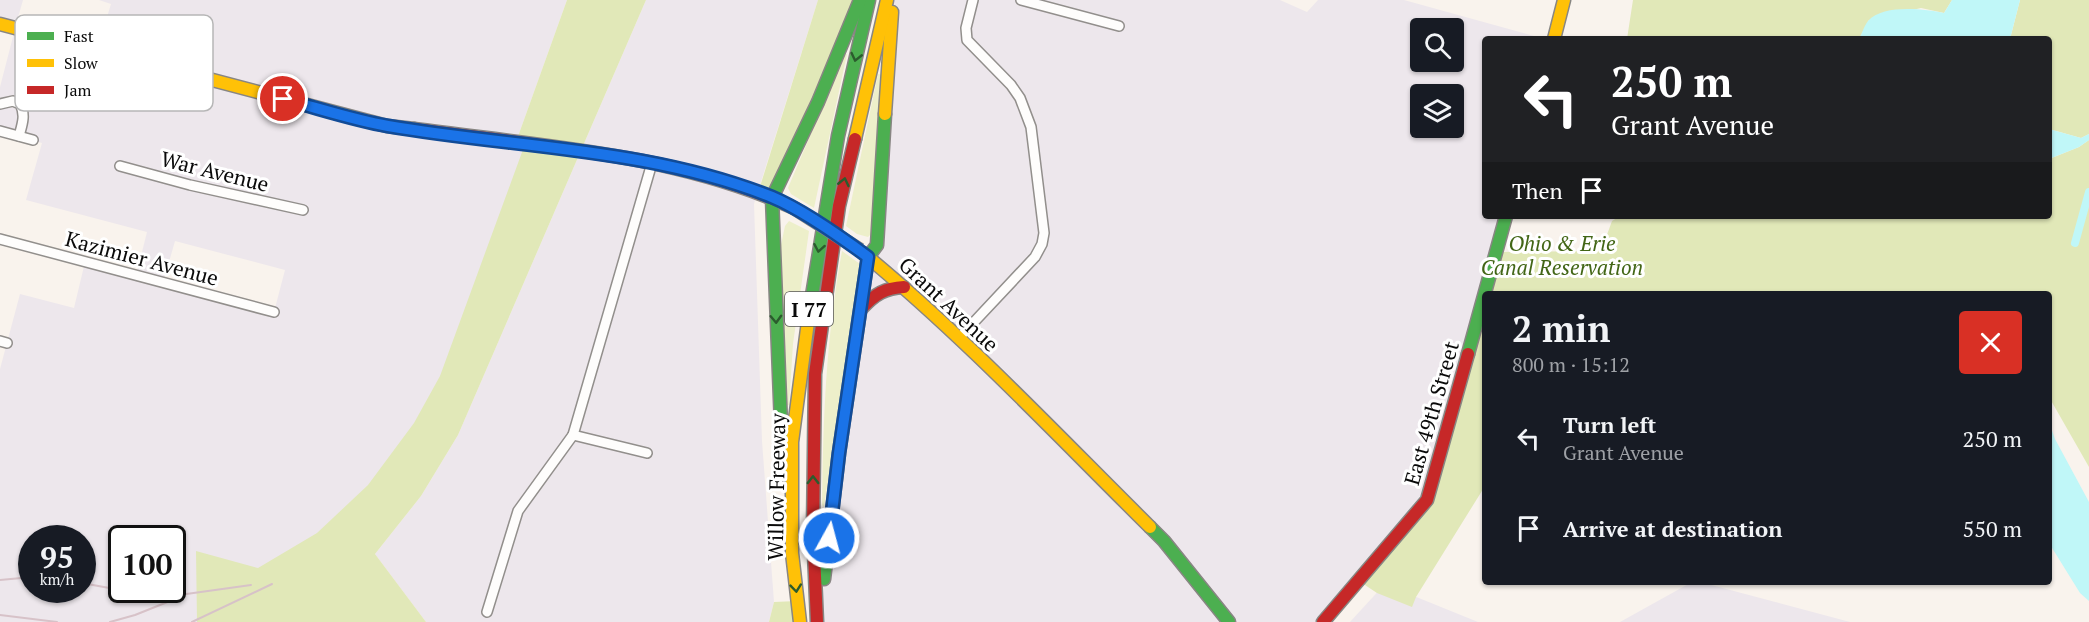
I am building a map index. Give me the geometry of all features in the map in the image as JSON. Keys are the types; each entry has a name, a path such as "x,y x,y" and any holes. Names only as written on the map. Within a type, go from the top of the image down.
{"main road":[{"path":"792,553 780,453 772,198 818,102 860,0"},
{"name":"Willow Freeway","path":"800,622 792,553 792,442 813,284 838,136 869,0"},
{"name":"Willow Freeway","path":"818,622 813,530 815,374 839,206 887,0"},
{"path":"818,622 839,453 862,308 864,254 877,244 893,0"},
{"path":"1555,36 1564,0"},
{"name":"Grant Avenue","path":"0,24 15,28"},
{"name":"Grant Avenue","path":"213,81 387,126 544,146 652,163 719,179 794,208 864,254 959,338 1168,546 1229,622"},
{"name":"East 49th Street","path":"1485,291 1505,219"},
{"path":"862,308 878,291 888,287 904,287"},
{"name":"East 49th Street","path":"1323,622 1427,500 1482,302"}],"street":[{"path":"959,338 1035,257 1042,244 1044,233 1031,126 1020,98 1011,85 967,40 966,28 973,0"},
{"path":"1021,0 1119,26"},
{"path":"0,104 15,102"},
{"path":"19,136 24,111"},
{"path":"0,131 33,140"},
{"path":"487,612 518,511 573,435 652,163"},
{"name":"War Avenue","path":"120,166 190,185 303,210"},
{"name":"Kazimier Avenue","path":"0,239 274,312"},
{"path":"573,435 647,453"}],"shaded area":[{"path":"0,0 23,0 19,15 15,15 15,28 0,24"},
{"path":"99,0 567,0 516,142 544,146 398,481 197,619 197,622 0,622 0,369 20,294 74,308 85,262 136,276 147,232 26,200 42,143 0,131 0,87 15,29 15,111 213,111 213,15 108,15 111,4","holes":["175,241 285,270 274,312 163,283"]},
{"path":"646,0 818,0 754,204 762,441 774,602 769,622 426,622 375,554 421,496 458,435"},
{"path":"893,0 1280,0 1307,12 1318,0 1404,0 1534,36 1482,36 1482,219 1505,219 1485,291 1482,291 1482,304 1433,483 1323,622 819,622 868,257"},
{"path":"1384,585 1404,592 1478,622 1350,622"},
{"path":"1687,585 1711,585 1850,622 1620,622"}],"green space":[{"path":"567,0 646,0 458,435 421,496 375,554 426,622 197,622 196,551 258,568 317,533 368,485 414,423 440,376 525,144 516,142"},
{"path":"818,0 860,0 772,198 758,193"},
{"path":"1633,0 1952,0 1944,13 1921,8 1869,20 1861,36 1627,36"},
{"path":"2020,0 2089,0 2089,134 2081,138 2052,130 2052,36 2011,36"},
{"path":"847,54 814,208 791,194 788,188 844,55"},
{"path":"878,74 883,75 872,233 868,237 857,234 846,226"},
{"name":"Ohio & Erie Canal Reservation","path":"2089,140 2089,467 2052,402 2052,291 1484,291 1496,252 1601,251 1612,221 1615,219 2052,219 2052,158 2079,147"},
{"path":"789,221 809,231 793,344 789,405 785,406 781,245 785,226"},
{"path":"842,251 860,264 824,507 822,505 822,472 826,378 832,315"},
{"name":"Ohio & Erie Canal Reservation","path":"1482,299 1482,491 1412,607 1377,593 1359,581 1418,512"},
{"path":"797,601 800,622 769,622 774,602"}],"water":[{"path":"1952,0 2020,0 2011,36 1860,36 1868,21 1883,12 1904,9 1944,13"},
{"path":"2052,130 2081,138 2089,134 2089,140 2079,147 2052,158"},
{"path":"2052,430 2089,502 2089,601 2080,593 2052,548"}],"waterway":[{"path":"2075,243 2089,192"}],"railway":[{"path":"0,580 18,578"},
{"path":"192,622 272,584"},
{"path":"96,586 142,594 172,596 251,585"},
{"path":"110,622 165,603"},
{"path":"0,615 57,622"}],"traffic: fast":[{"path":"783,475 772,198 818,102 860,0"},
{"path":"809,314 838,136 869,0"},
{"path":"824,579 839,453 868,257 877,245 885,114"},
{"path":"1485,291 1505,219"},
{"path":"1468,354 1482,303"},
{"path":"1150,527 1164,541 1229,622"}],"traffic: slow":[{"path":"855,139 887,0"},
{"path":"1555,36 1564,0"},
{"path":"885,114 892,12"},
{"path":"0,24 15,28"},
{"path":"213,80 387,126 414,129"},
{"path":"863,253 974,352 1150,527"},
{"path":"800,622 792,553 792,442 809,314"}],"traffic: jam":[{"path":"414,129 559,147 655,164 703,175 794,208"},
{"path":"817,622 813,530 815,374 839,206 855,139"},
{"path":"794,208 860,250"},
{"path":"862,308 881,293 904,287"},
{"path":"1323,622 1427,500 1468,354"}],"route":[{"path":"283,99 387,126 641,161 718,179 794,208 860,250 868,257 829,538"}]}
